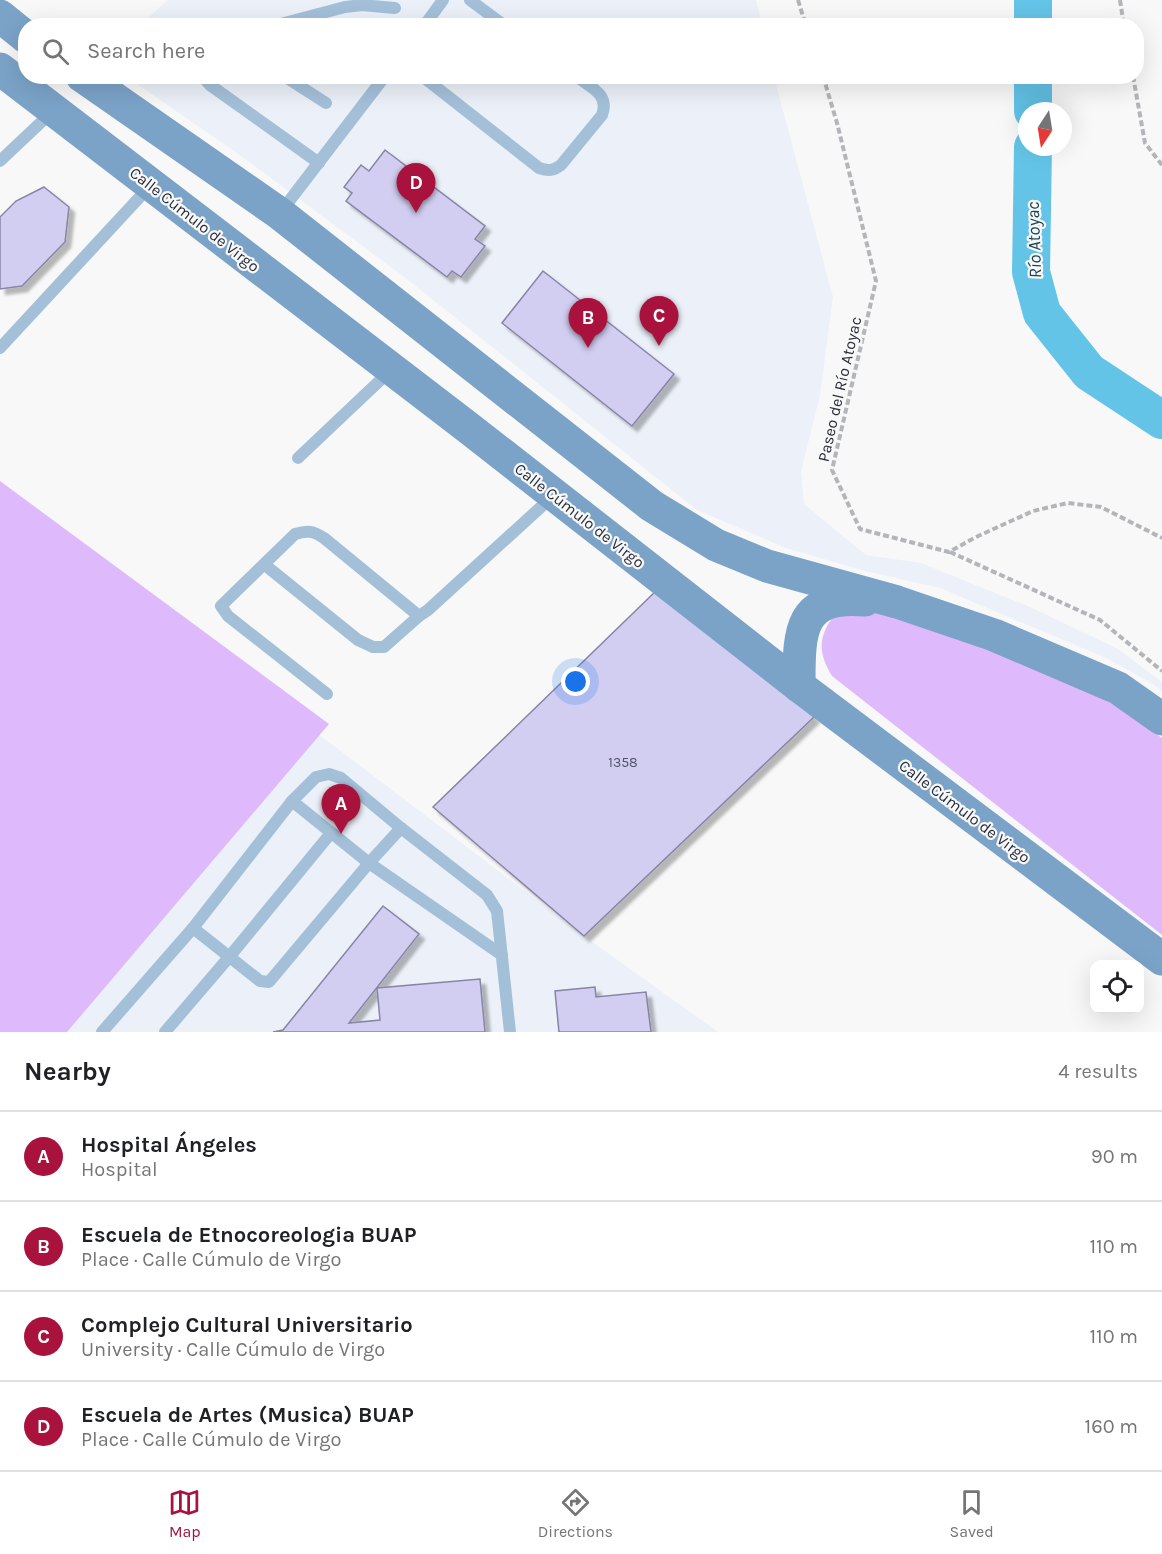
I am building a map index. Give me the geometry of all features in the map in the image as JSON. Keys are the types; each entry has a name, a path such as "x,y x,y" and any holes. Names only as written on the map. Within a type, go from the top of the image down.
{"main road":[{"name":"Calle Cúmulo de Virgo","path":"0,69 18,83"},
{"name":"Calle Cúmulo de Virgo","path":"19,84 799,686 1162,959"},
{"path":"94,84 279,213 652,506 716,544 767,566 897,602 994,635 1118,688 1162,720"},
{"path":"465,426 477,408 485,401 493,402 566,438"},
{"path":"799,686 801,634 809,614 825,602 848,598 897,602"}],"lane":[{"path":"430,18 443,0"},
{"path":"470,0 494,18"},
{"path":"309,18 345,7 362,5 395,8"},
{"path":"209,84 319,163"},
{"path":"296,84 326,103"},
{"path":"279,213 379,84"},
{"path":"432,84 539,168 547,171 555,170 561,165 602,115 603,99 586,84"},
{"path":"0,161 54,111"},
{"path":"0,348 151,185"},
{"path":"298,458 391,369"},
{"path":"265,565 358,640 373,647 384,647 554,495"},
{"path":"327,694 228,616 221,606 295,534 304,531 314,532 324,538 419,616"},
{"path":"102,1032 193,928 292,801 316,777 329,774 341,778 487,895 497,911 510,1032"},
{"path":"292,801 369,863 502,955"},
{"path":"193,928 260,981 269,982 401,828"},
{"path":"165,1032 332,833"}],"path":[{"path":"798,0 804,18"},
{"path":"1120,0 1123,18"},
{"name":"Paseo del Río Atoyac","path":"825,84 876,281 832,470 860,529 949,552"},
{"path":"1134,84 1145,143 1162,165"},
{"path":"949,552 1034,511 1068,503 1101,507 1162,538"},
{"path":"949,552 1100,620 1162,671"}],"shaded area":[{"path":"168,0 756,0 760,18 148,18"},
{"path":"137,84 776,84 833,297 820,395 801,471 804,504 866,555 921,563 1030,607 1118,649 1162,682 1162,691 1106,658 940,588 865,571 786,548 697,510 403,276 237,153"},
{"path":"0,481 329,724 67,1032 0,1032"},
{"path":"886,611 1076,683 1123,710 1162,738 1162,935 832,676 824,659 822,643 826,628 837,612"},
{"path":"317,733 584,936 718,1032 65,1032"}],"building":[{"path":"385,150 485,226 475,239 485,246 461,277 452,271 447,277 346,201 352,193 344,187 361,165 369,171"},
{"path":"44,187 69,207 65,242 22,286 0,289 0,217 16,201"},
{"path":"543,271 674,374 632,426 502,323"},
{"path":"657,590 814,717 584,936 433,807"},
{"path":"383,906 419,934 349,1023 380,1020 377,988 480,979 485,1032 273,1032 283,1030"},
{"path":"595,987 596,997 646,992 651,1032 559,1032 555,991"}],"waterway":[{"name":"Río Atoyac","path":"1033,0 1033,18"},
{"name":"Río Atoyac","path":"1033,84 1033,102"},
{"name":"Río Atoyac","path":"1033,156 1031,272 1042,313 1089,372 1162,420"}],"place":[{"name":"Escuela de Artes (Musica) BUAP","path":"416,213"},
{"name":"Complejo Cultural Universitario","path":"659,346"},
{"name":"Escuela de Etnocoreologia BUAP","path":"588,348"},
{"name":"Hospital Ángeles","path":"341,834"}]}
